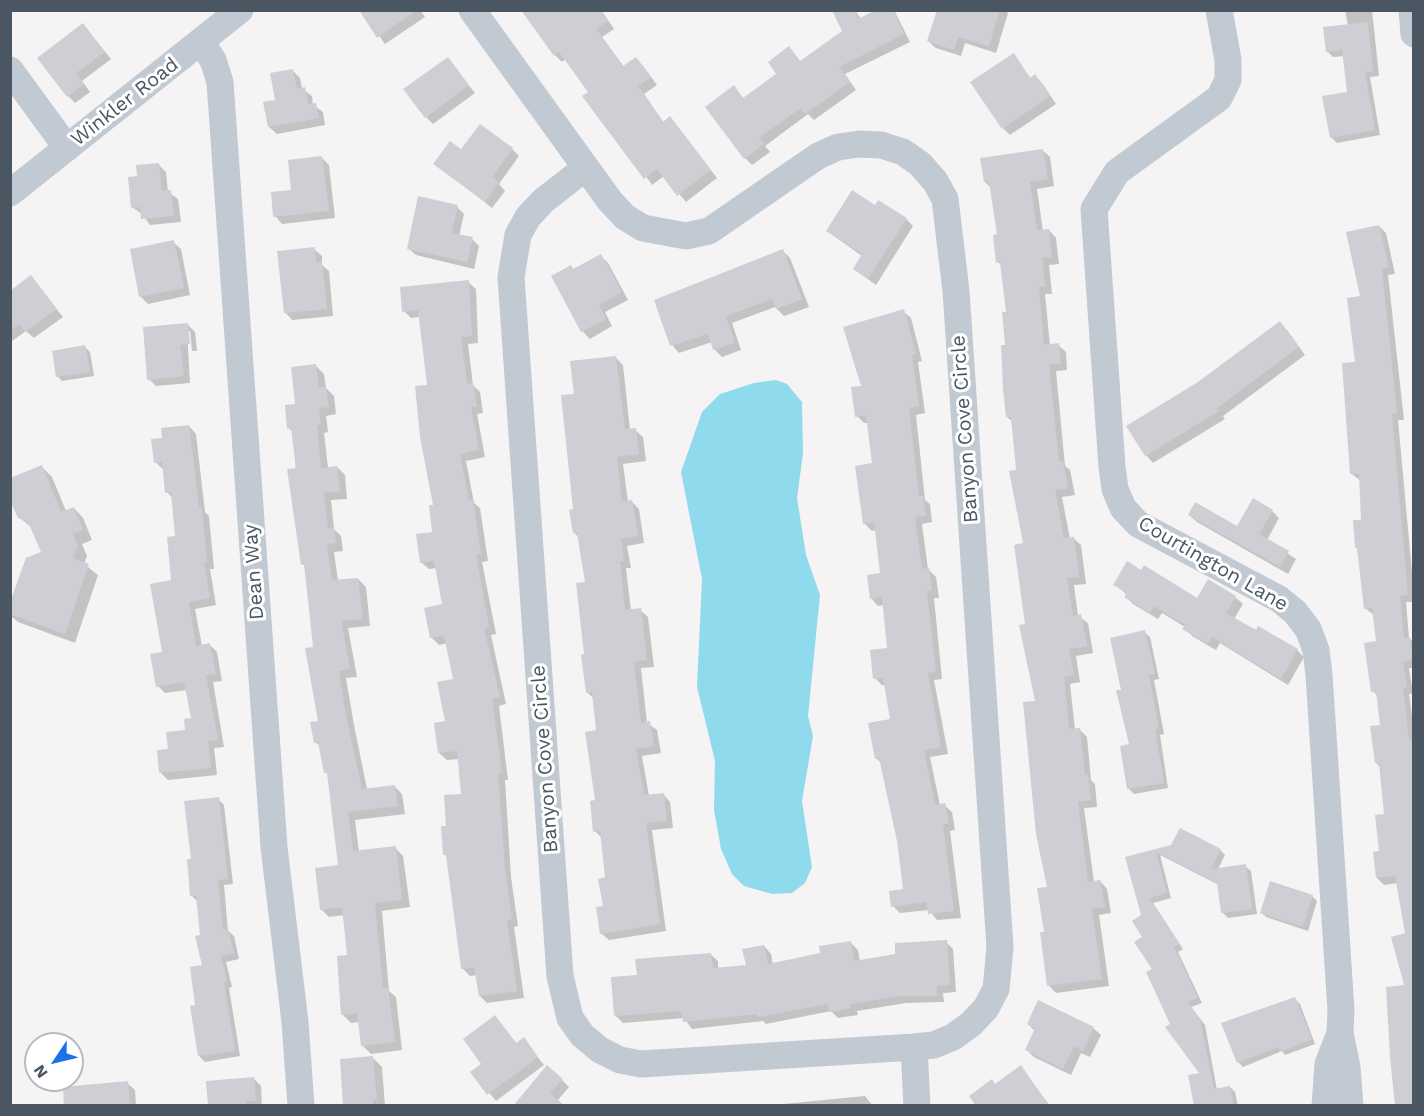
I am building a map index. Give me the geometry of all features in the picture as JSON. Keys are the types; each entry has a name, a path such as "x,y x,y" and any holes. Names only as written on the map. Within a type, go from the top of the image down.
{"street":[{"name":"Winkler Road","path":"10,193 240,10"},
{"name":"Banyon Cove Circle","path":"472,10 585,168 625,217 643,228 686,236 709,231 726,222 818,156 838,147 859,144 881,145 903,152 920,164 945,199 956,291 1000,968 996,989 986,1008 971,1024 953,1037 934,1045 640,1064 620,1060 600,1050 582,1035 570,1018 560,976 511,277 518,235 528,217 543,201 585,168"},
{"name":"Courtington Lane","path":"1219,10 1228,70 1228,80 1219,98 1117,172 1094,209 1112,467 1115,489 1123,508 1138,524 1279,599 1295,612 1308,629 1316,650 1341,1010 1340,1033 1347,1067 1350,1106"},
{"path":"1412,10 1413,34"},
{"name":"Dean Way","path":"201,42 213,60 220,82 274,847 295,1022 302,1106"},
{"path":"10,70 67,148"},
{"name":"Courtington Lane","path":"1325,1106 1328,1064 1340,1033"},
{"path":"914,1047 917,1106"}],"water":[{"path":"776,380 787,384 802,402 803,453 797,498 806,555 820,595 808,716 813,736 802,801 812,867 805,883 792,893 772,894 744,886 732,874 721,849 714,810 715,761 697,687 702,579 681,472 702,412 720,394 754,383"}],"building":[{"path":"359,10 417,10 377,38"},
{"path":"521,10 600,10 608,21 596,29 623,66 636,57 651,77 638,86 663,122 670,116 711,170 677,196 657,169 644,179 582,96 588,92 559,52 554,56"},
{"path":"832,10 854,10 858,19 876,10 893,10 904,34 839,67 850,82 805,114 801,108 759,138 764,144 744,159 705,107 734,85 743,98 776,74 768,62 789,46 800,61 842,31"},
{"path":"937,10 1000,10 989,46 958,37 954,50 927,41"},
{"path":"1368,22 1373,71 1365,72 1375,130 1330,138 1322,96 1347,92 1342,50 1326,52 1323,27"},
{"path":"83,23 105,52 76,73 84,84 67,97 37,58"},
{"path":"1014,53 1030,78 1035,74 1050,96 1002,129 970,82"},
{"path":"448,57 469,85 425,118 403,89"},
{"path":"293,69 297,89 305,87 308,104 316,103 319,118 268,127 263,102 275,100 270,73"},
{"path":"480,124 513,148 492,177 499,182 485,202 433,164 450,141 461,149"},
{"path":"1043,149 1048,179 1030,182 1037,230 1049,229 1052,257 1042,258 1045,287 1039,287 1044,345 1059,343 1061,364 1049,364 1059,462 1063,461 1068,488 1055,490 1064,538 1074,537 1079,577 1067,578 1073,616 1081,614 1087,646 1069,649 1074,675 1064,677 1069,729 1080,728 1085,775 1088,775 1091,800 1078,802 1088,882 1100,880 1105,907 1092,909 1102,979 1047,986 1040,932 1044,932 1037,888 1047,887 1036,834 1023,702 1035,701 1019,625 1025,624 1014,545 1023,543 1009,471 1016,470 1011,417 1006,417 1003,389 1001,345 1005,345 1002,312 1006,312 1000,262 996,263 993,235 997,234 989,182 984,182 980,158"},
{"path":"322,156 329,211 273,217 271,192 291,190 288,160"},
{"path":"159,163 162,191 171,190 174,216 141,219 140,207 131,208 128,177 137,176 136,165"},
{"path":"852,190 875,205 878,200 907,218 868,279 853,269 862,254 826,231"},
{"path":"418,196 458,205 452,233 473,237 467,262 407,249"},
{"path":"1379,225 1389,267 1382,269 1397,413 1392,414 1408,595 1400,596 1404,638 1410,637 1413,659 1403,662 1407,687 1403,688 1409,740 1413,740 1413,1106 1395,1106 1390,1057 1386,987 1404,985 1391,937 1405,933 1395,876 1376,878 1373,852 1379,851 1375,815 1384,814 1379,763 1375,763 1370,726 1380,725 1376,691 1371,692 1364,643 1376,641 1372,608 1364,609 1357,548 1355,548 1353,520 1361,520 1359,474 1350,474 1342,363 1355,362 1347,298 1360,296 1346,232"},
{"path":"174,240 184,288 139,297 130,249"},
{"path":"315,247 316,263 322,262 327,309 284,313 277,251"},
{"path":"783,249 802,299 776,309 772,299 726,316 735,343 713,350 708,334 670,346 654,300"},
{"path":"601,254 622,292 599,305 606,319 581,332 551,276 571,265 573,269"},
{"path":"31,275 57,309 25,332 19,324 10,330 10,291"},
{"path":"469,280 472,336 461,337 467,384 473,383 477,407 471,407 479,450 460,454 469,500 473,499 481,554 476,555 489,627 484,628 500,697 492,699 502,773 498,773 505,868 512,920 507,920 517,991 479,996 474,967 461,969 446,855 443,855 441,826 446,826 444,795 461,794 457,751 438,753 434,723 445,721 437,682 453,679 444,636 430,638 424,608 442,604 434,561 420,563 416,534 432,532 429,505 433,505 420,437 415,386 427,385 418,310 402,312 400,287"},
{"path":"904,309 916,354 912,355 919,406 909,408 919,496 923,495 926,516 915,517 922,569 929,568 932,591 927,591 936,672 928,673 941,747 924,750 935,805 945,803 949,823 943,824 954,911 928,914 926,902 891,907 889,891 903,889 897,841 879,758 875,759 868,723 890,719 883,678 873,679 870,650 887,648 882,597 870,599 867,575 880,573 874,522 863,524 855,466 872,463 866,415 855,417 851,387 861,386 843,327"},
{"path":"1280,321 1299,347 1217,408 1219,411 1145,456 1126,426 1198,382"},
{"path":"188,323 190,344 180,345 184,376 147,380 143,327"},
{"path":"85,345 90,372 56,377 52,351"},
{"path":"616,356 625,429 636,428 639,454 617,457 622,501 632,500 638,536 621,539 624,561 620,561 625,610 641,608 647,660 634,662 641,723 650,721 654,746 636,749 644,795 664,793 667,821 646,823 660,924 600,934 596,907 603,906 598,879 605,877 600,831 593,832 590,801 595,800 585,732 596,730 592,692 586,693 581,655 584,654 576,583 585,582 577,533 573,533 569,510 573,509 561,395 574,394 570,361"},
{"path":"316,364 319,387 326,387 329,407 319,408 321,425 317,425 321,468 337,466 340,491 324,493 328,528 334,527 336,543 327,544 332,580 358,578 363,619 341,621 350,669 339,671 346,716 362,789 395,785 398,806 348,812 353,851 396,846 402,900 375,903 383,988 388,988 395,1042 361,1046 357,1013 341,1015 337,956 347,955 342,907 320,910 315,868 338,865 327,773 324,773 318,742 314,743 310,722 318,721 305,648 313,647 304,564 301,565 287,469 296,468 291,428 287,429 285,405 295,404 291,367"},
{"path":"189,425 199,507 202,507 207,562 204,562 210,598 189,602 196,646 210,643 216,674 206,675 218,740 208,741 211,768 159,773 157,750 168,749 166,732 185,730 184,719 191,718 184,682 156,687 150,654 162,652 150,584 171,580 167,537 175,536 171,492 165,493 162,462 154,463 151,439 162,438 161,428"},
{"path":"42,465 61,512 74,507 83,530 73,534 78,546 73,558 89,564 65,634 10,614 10,602 26,558 41,552 28,522 18,518 10,501 10,478"},
{"path":"1253,498 1273,510 1259,534 1289,551 1280,567 1188,515 1195,502 1237,526"},
{"path":"1127,561 1141,570 1144,565 1197,598 1208,579 1236,596 1226,613 1256,630 1258,626 1298,649 1281,679 1212,637 1208,644 1182,629 1185,625 1154,606 1150,613 1124,597 1127,593 1113,585"},
{"path":"1145,630 1155,674 1149,675 1159,729 1155,729 1164,783 1127,789 1120,746 1129,744 1116,690 1121,690 1110,638"},
{"path":"219,797 228,879 218,880 223,930 228,929 234,953 221,956 227,981 224,982 235,1051 198,1056 190,1006 195,1005 190,967 202,965 195,936 200,935 196,896 190,896 187,859 191,859 184,801"},
{"path":"1180,828 1221,849 1211,869 1246,864 1252,909 1221,913 1217,883 1156,852 1167,893 1149,898 1179,944 1174,947 1198,998 1188,1002 1200,1019 1214,1089 1230,1086 1234,1106 1194,1106 1188,1075 1199,1073 1165,1027 1170,1024 1146,972 1152,969 1134,942 1142,937 1132,921 1141,915 1125,857 1171,845"},
{"path":"1270,881 1313,895 1303,927 1260,913"},
{"path":"947,940 950,985 937,986 937,996 898,996 851,1004 851,1008 829,1012 828,1004 758,1017 757,1014 683,1022 681,1011 614,1016 611,977 637,975 635,959 711,953 713,968 746,965 742,949 764,945 768,964 820,953 819,946 851,941 854,961 895,954 895,943"},
{"path":"1295,997 1312,1039 1280,1052 1278,1047 1237,1063 1221,1023"},
{"path":"1038,1000 1094,1027 1083,1051 1074,1046 1063,1069 1025,1050 1035,1028 1027,1024"},
{"path":"495,1015 516,1043 524,1037 538,1057 487,1095 470,1072 481,1064 463,1039"},
{"path":"373,1056 377,1100 373,1100 373,1106 343,1106 340,1059"},
{"path":"547,1065 563,1079 550,1093 565,1106 513,1106"},
{"path":"1021,1065 1049,1106 976,1106 969,1096 992,1079 995,1084"},
{"path":"254,1077 256,1101 246,1101 247,1106 208,1106 206,1081"},
{"path":"128,1081 130,1106 64,1106 63,1092 84,1092 84,1085"}]}
